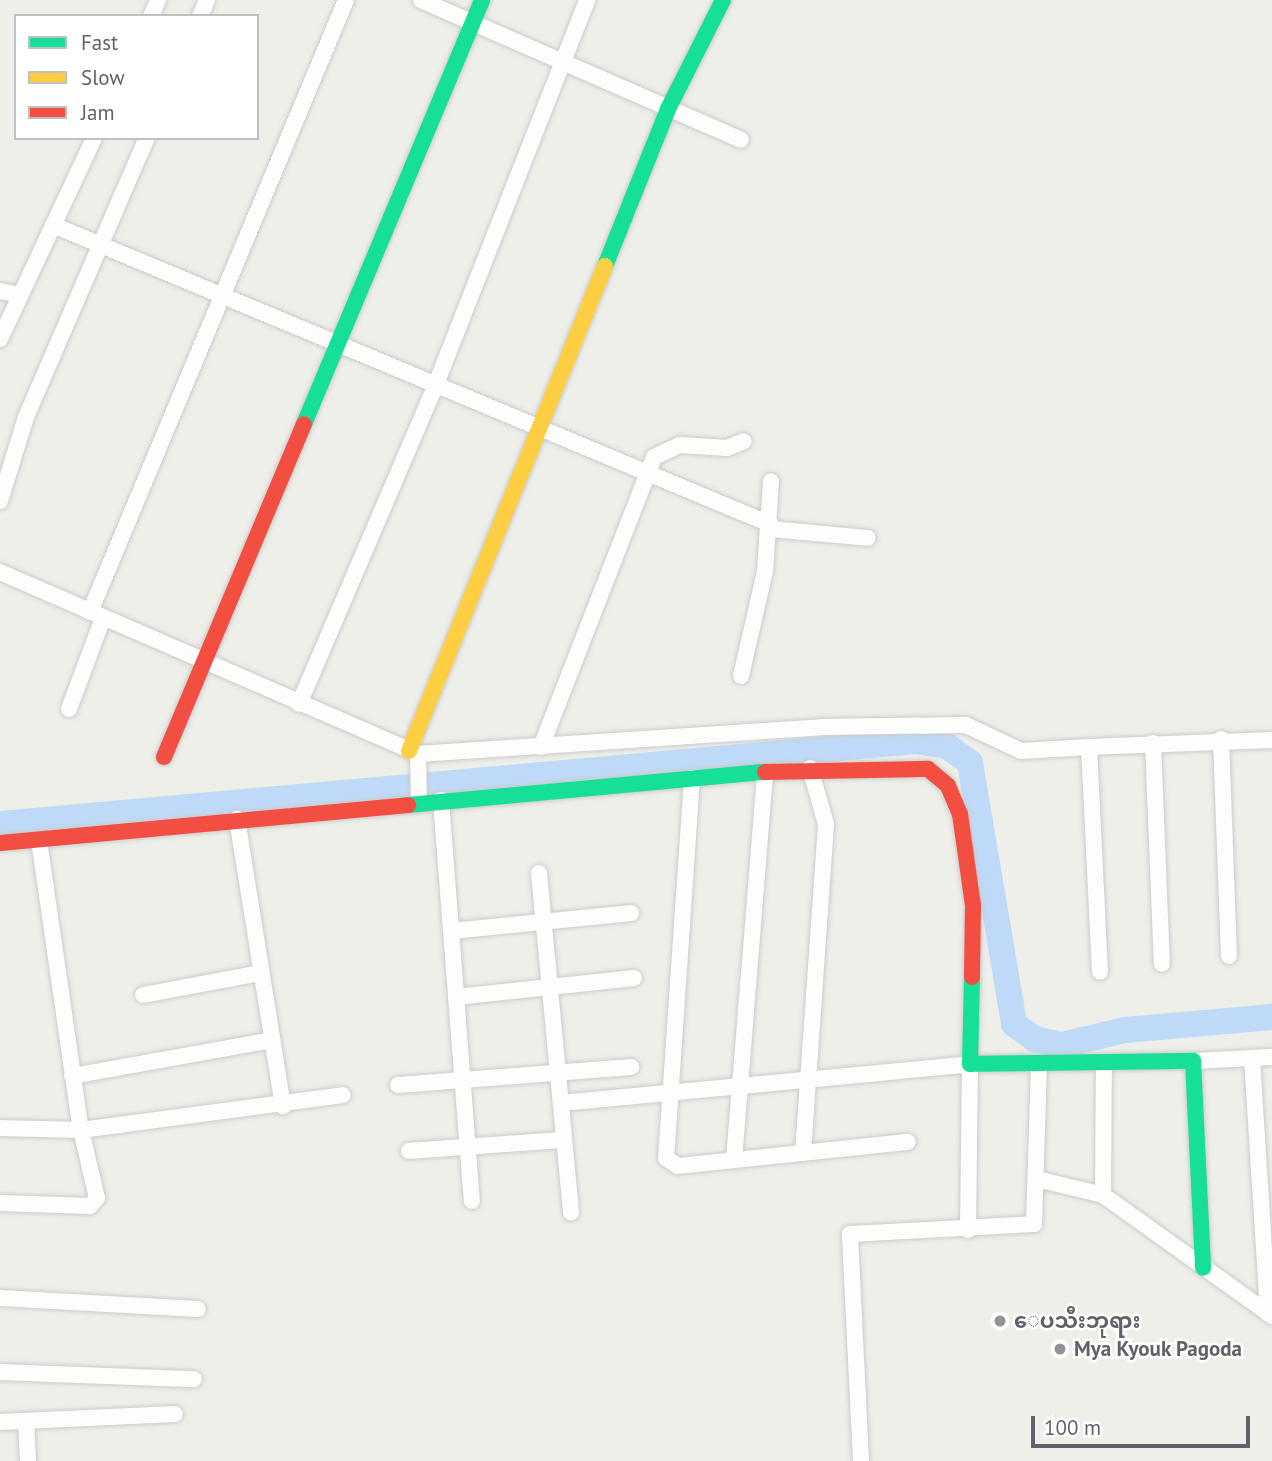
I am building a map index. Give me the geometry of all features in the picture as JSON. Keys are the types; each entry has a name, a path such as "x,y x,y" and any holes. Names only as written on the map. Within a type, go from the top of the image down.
{"street":[{"path":"69,709 96,615 222,296 346,0"},
{"path":"421,0 741,140"},
{"path":"164,757 200,660 482,0"},
{"path":"299,704 436,384 587,0"},
{"path":"419,799 415,758 540,429 668,109 723,0"},
{"path":"0,339 93,140"},
{"path":"0,501 26,417 97,245 146,140"},
{"path":"53,225 69,234 436,384 644,476 770,526 868,538"},
{"path":"0,291 20,295"},
{"path":"541,747 644,476 661,449 692,444 727,448 744,441"},
{"path":"741,676 770,526 771,481"},
{"path":"0,572 415,758 821,727 966,725 1021,751 1221,739 1272,740"},
{"path":"1221,739 1229,956"},
{"path":"1153,743 1162,964"},
{"path":"1089,747 1100,972"},
{"path":"0,843 419,799 442,800 810,768 895,764 928,769 948,786 960,814 973,905 968,1230"},
{"path":"803,1153 825,824 810,768"},
{"path":"734,1160 765,772"},
{"path":"692,778 666,1158 671,1164 734,1160 908,1142"},
{"path":"442,800 472,1201"},
{"path":"237,819 283,1106"},
{"path":"0,1203 92,1204 95,1173 81,1130 39,840"},
{"path":"539,873 571,1212"},
{"path":"452,931 631,913"},
{"path":"143,995 261,973"},
{"path":"456,996 634,978"},
{"path":"72,1076 272,1040"},
{"path":"561,1103 970,1065 1272,1057"},
{"path":"1252,1058 1270,1315"},
{"path":"1193,1061 1203,1268"},
{"path":"1103,1195 1104,1062"},
{"path":"862,1461 850,1234 1030,1228 1037,1216 1039,1064"},
{"path":"398,1085 631,1067"},
{"path":"0,1128 81,1130 283,1106 343,1095"},
{"path":"409,1151 564,1140"},
{"path":"1038,1179 1103,1195 1270,1315"},
{"path":"0,1298 198,1309"},
{"path":"0,1372 194,1379"},
{"path":"0,1422 174,1414"},
{"path":"26,1421 28,1461"}],"waterway":[{"path":"0,824 916,741 947,746 970,763 1014,1024 1035,1039 1062,1045 1125,1030 1272,1017"}],"traffic: fast":[{"path":"304,424 482,0"},
{"path":"605,266 668,109 723,0"},
{"path":"408,805 765,772"},
{"path":"972,977 970,1064 1193,1061 1203,1268"}],"traffic: slow":[{"path":"409,751 605,266"}],"traffic: jam":[{"path":"164,757 304,424"},
{"path":"765,772 928,769 948,786 960,814 973,905 972,977"},
{"path":"0,843 408,805"}],"place":[{"name":"ေပသီးဘုရား","path":"1000,1321"},
{"name":"Mya Kyouk Pagoda","path":"1060,1349"}]}
